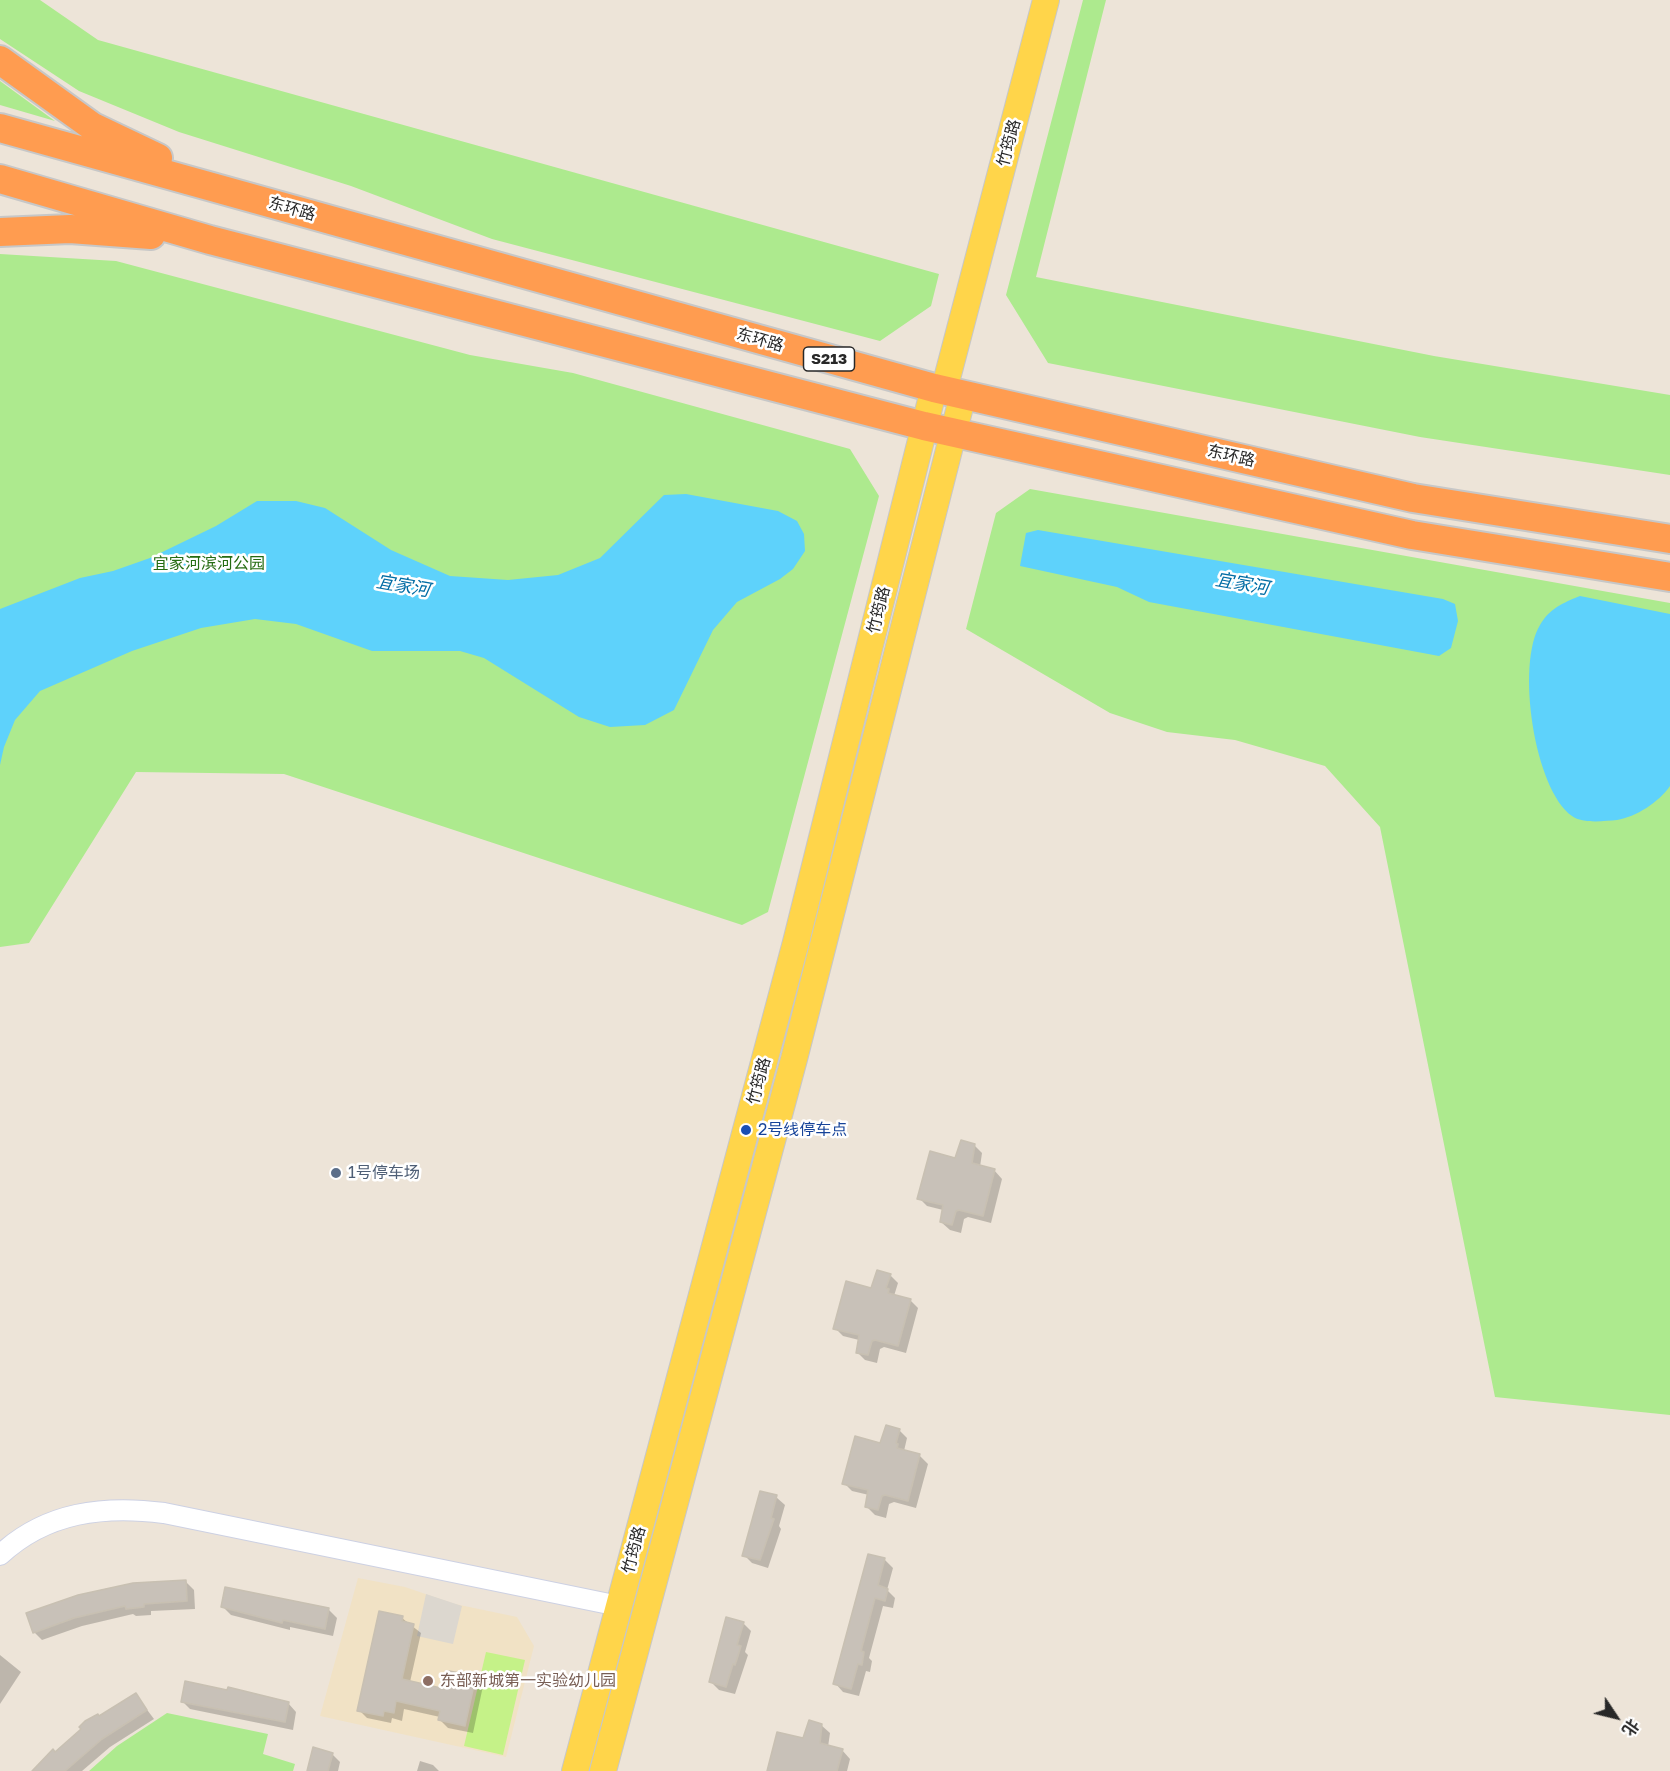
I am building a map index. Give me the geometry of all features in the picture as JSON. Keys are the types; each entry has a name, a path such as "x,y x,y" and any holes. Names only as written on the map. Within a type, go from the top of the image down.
{"highway":[{"path":"0,60 93,127 225,190"},
{"name":"东环路","path":"0,128 947,391 1413,498 1670,539"},
{"name":"S213","path":"0,179 210,240 953,433 1412,535 1670,577"},
{"path":"0,232 70,229 210,240"}],"main road":[{"name":"竹筠路","path":"575,1771 795,942 924,426 947,391 1046,0"},
{"name":"竹筠路","path":"603,1771 794,1059 953,433 947,391"}],"street":[{"path":"0,1555 43,1525 87,1512 126,1508 619,1606"}],"shaded area":[{"name":"东部新城第一实验幼儿园","path":"358,1578 405,1587 455,1604 517,1617 534,1646 506,1757 320,1716"},
{"path":"426,1594 462,1606 453,1644 417,1636"}],"green space":[{"path":"0,0 40,0 98,40 939,274 931,306 880,341 492,239 351,186 179,132 79,91 0,39"},
{"path":"1083,0 1106,0 1036,277 1434,356 1670,395 1670,475 1420,437 1048,363 1006,295"},
{"path":"0,81 55,121 0,105"},
{"name":"宜家河滨河公园","path":"0,254 116,261 470,355 573,373 850,449 879,496 768,912 742,925 284,774 136,772 29,943 0,947"},
{"path":"1030,489 1670,603 1670,1415 1495,1397 1380,827 1325,766 1235,740 1167,732 1110,713 966,629 996,513"},
{"path":"486,1652 525,1660 503,1755 464,1746"},
{"path":"167,1713 268,1734 263,1754 295,1764 293,1771 89,1771 117,1746"}],"water":[{"name":"宜家河","path":"686,494 778,511 797,521 804,534 805,551 793,569 780,579 737,602 713,630 674,710 645,725 610,727 579,717 484,658 460,651 372,651 296,624 255,619 201,628 132,651 40,691 15,720 4,747 0,765 0,609 80,578 113,571 150,558 216,526 257,501 296,501 325,508 391,550 450,576 508,580 558,575 600,558 664,495"},
{"name":"宜家河","path":"1038,530 1443,599 1455,604 1458,621 1451,648 1439,656 1149,602 1117,587 1020,566 1026,533"},
{"path":"1580,596 1670,614 1670,786 1660,798 1646,808 1632,816 1617,820 1577,819 1559,802 1539,754 1533,725 1530,668 1533,643 1540,625 1548,614"}],"building":[{"path":"961,1140 975,1144 972,1163 995,1169 983,1216 959,1210 956,1211 952,1225 940,1222 943,1205 917,1199 930,1151 955,1158"},
{"path":"877,1270 891,1274 886,1288 889,1289 888,1293 911,1299 898,1346 875,1340 872,1341 868,1355 856,1353 859,1335 833,1329 846,1281 871,1288"},
{"path":"886,1425 900,1429 897,1448 920,1454 908,1501 885,1495 882,1496 878,1510 865,1507 868,1490 842,1484 855,1436 880,1443"},
{"path":"760,1491 777,1495 771,1518 774,1519 760,1560 742,1556"},
{"path":"868,1554 885,1558 878,1585 888,1589 885,1601 875,1598 861,1651 864,1652 862,1665 858,1664 851,1689 833,1684"},
{"path":"186,1580 187,1601 144,1604 144,1607 126,1609 125,1606 74,1618 33,1633 26,1613 78,1595 133,1583"},
{"path":"225,1587 329,1608 325,1629 283,1620 282,1623 221,1607"},
{"path":"379,1611 403,1616 402,1621 414,1624 402,1679 445,1689 449,1671 476,1676 465,1726 438,1720 440,1711 396,1701 394,1713 384,1711 383,1716 357,1711"},
{"path":"726,1617 744,1622 737,1645 741,1646 726,1687 709,1682"},
{"path":"185,1681 227,1690 228,1687 289,1702 285,1722 181,1702"},
{"path":"136,1693 147,1710 102,1739 65,1771 32,1771 53,1749 55,1752 81,1729 79,1727 85,1721 98,1714 99,1716"},
{"path":"809,1720 822,1724 820,1743 843,1749 837,1771 767,1771 777,1732 803,1738"},
{"path":"313,1747 333,1753 328,1771 307,1771"}],"place":[{"name":"2号线停车点","path":"746,1130"},
{"name":"1号停车场","path":"336,1173"},
{"name":"东部新城第一实验幼儿园","path":"428,1681"}]}
